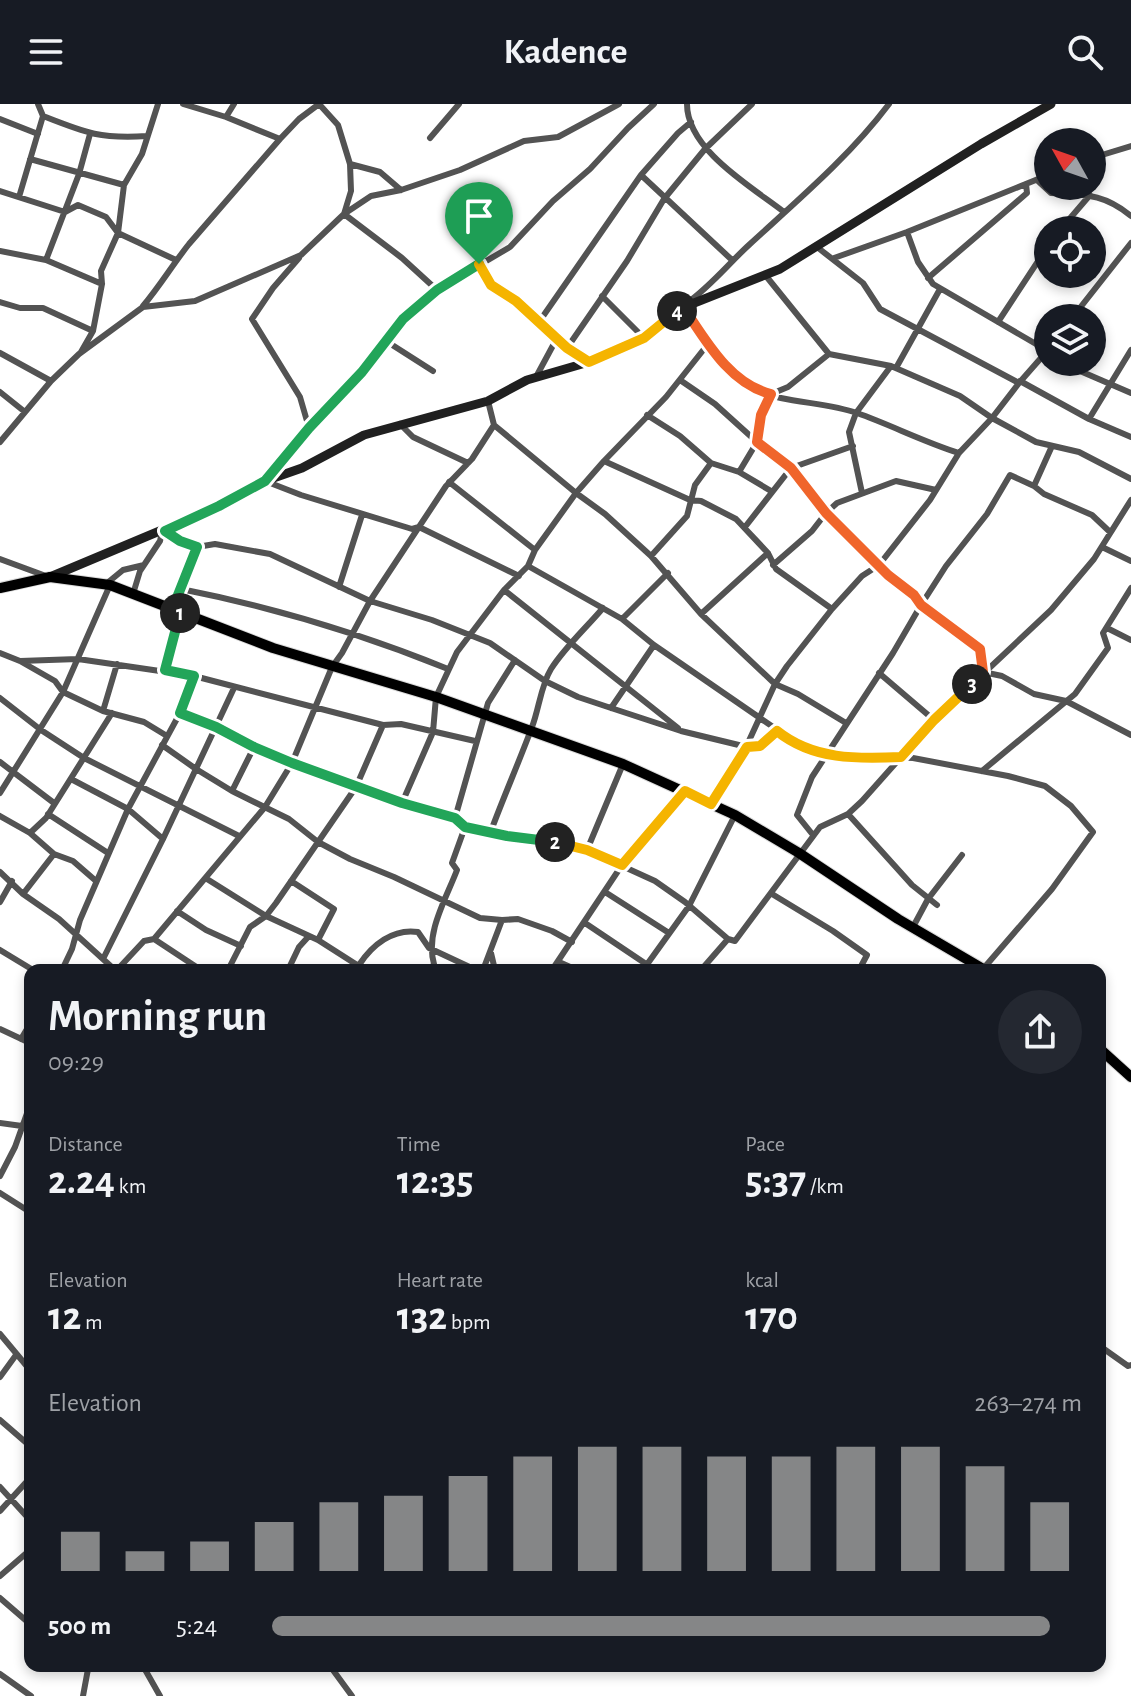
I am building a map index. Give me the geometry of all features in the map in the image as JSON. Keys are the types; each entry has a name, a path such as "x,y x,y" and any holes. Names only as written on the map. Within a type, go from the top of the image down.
{"main road":[{"path":"0,588 50,577 108,585 273,648 436,697 623,764 735,815 976,964"},
{"path":"1106,1054 1131,1077"}],"street":[{"path":"19,197 43,116 38,104"},
{"path":"79,354 93,331 102,284 101,271 118,233 124,185 142,154 158,104"},
{"path":"183,104 280,139"},
{"path":"226,117 234,104"},
{"path":"0,442 51,381 79,354 143,307 170,274 176,260 280,139 319,104 338,125 350,164 351,191 344,214"},
{"path":"430,138 459,104"},
{"path":"309,428 300,397 252,319 301,255 344,214 371,196 401,190 460,170 524,141 558,137 619,104"},
{"path":"265,481 362,372 403,319 437,290 510,247 654,104"},
{"path":"687,104 691,122 705,149 784,212"},
{"path":"567,348 666,197 705,149 752,104"},
{"path":"0,559 50,577 164,531 265,481 302,468 364,435 488,401 535,377 589,362 644,338 701,293 869,131 889,104"},
{"path":"681,308 766,276 1051,104"},
{"path":"43,116 90,134 116,138 147,136"},
{"path":"0,119 38,134"},
{"path":"539,322 641,175 691,122"},
{"path":"46,260 79,174 90,134"},
{"path":"1106,154 1131,146"},
{"path":"30,159 124,185"},
{"path":"350,164 380,172 401,190"},
{"path":"641,175 732,260"},
{"path":"834,258 1034,181"},
{"path":"928,278 1025,194 1028,189 1026,184"},
{"path":"0,191 65,212 78,205 106,217 118,233 176,260"},
{"path":"1072,216 1086,200"},
{"path":"1105,200 1131,216"},
{"path":"344,214 402,258 437,290"},
{"path":"907,232 918,262 940,289 1034,343"},
{"path":"1083,304 1131,243"},
{"path":"817,247 863,283 880,309 1089,419 1131,437"},
{"path":"0,251 46,260 102,284"},
{"path":"143,307 195,301 301,255"},
{"path":"479,264 491,285 567,348 589,362"},
{"path":"998,322 1034,267"},
{"path":"766,276 829,354 894,367 960,396 1036,442 1079,452 1131,479"},
{"path":"862,493 849,432 856,413 894,367 940,289"},
{"path":"602,296 644,338"},
{"path":"0,302 20,308 43,308 93,331"},
{"path":"681,308 735,375 754,390 856,413 959,453"},
{"path":"535,377 557,338"},
{"path":"386,341 433,371"},
{"path":"402,803 433,732 436,697 468,635 528,566 535,550 576,493 680,380 708,344"},
{"path":"1089,419 1131,350"},
{"path":"0,353 51,381"},
{"path":"739,472 757,442 761,415 771,394 788,387 829,354"},
{"path":"711,804 747,747 775,684 832,609 862,576 879,565 936,490 959,453 1034,366"},
{"path":"1093,376 1131,393"},
{"path":"680,380 715,404 791,468 826,513 879,565 914,595 921,605 980,649 983,672"},
{"path":"0,392 25,412"},
{"path":"488,401 494,425 605,514 651,556 701,614 775,684 806,698 846,723"},
{"path":"647,415 680,436 711,463 739,472 771,491"},
{"path":"400,424 413,437 468,463"},
{"path":"122,964 144,941 154,939 265,807 292,763 332,667 370,601 449,482 468,463 494,425"},
{"path":"745,527 791,468 853,446"},
{"path":"1034,486 1052,446"},
{"path":"604,461 690,500 701,501 745,527 768,553 773,565 832,609"},
{"path":"651,556 687,516 695,485 711,463"},
{"path":"813,835 797,815 812,777 946,566 987,514 1010,475 1092,515 1110,532"},
{"path":"265,481 362,515 412,529 419,527 519,576"},
{"path":"773,565 812,531 837,503 896,481 936,490"},
{"path":"449,482 535,550"},
{"path":"180,713 292,763 402,803 455,818 465,827 560,842 587,850 655,881 728,939 738,939 820,827 848,814 934,720 1051,610 1102,547 1131,500"},
{"path":"339,587 362,515"},
{"path":"164,531 197,547 215,544 270,554 370,601 432,620 490,643 545,681 578,697 681,731 747,747 760,746 777,731"},
{"path":"133,594 144,565 164,531"},
{"path":"165,670 181,589 197,547"},
{"path":"1102,547 1131,561"},
{"path":"701,614 768,553"},
{"path":"0,793 63,692 108,585 123,570 144,565"},
{"path":"528,566 622,619 795,744 826,755 869,759 901,757 982,771 1045,786 1071,806 1093,832 1052,889 988,964"},
{"path":"622,619 668,573"},
{"path":"982,771 1075,694 1108,648 1103,633 1128,602 1131,588"},
{"path":"181,589 230,599 392,646 448,669"},
{"path":"504,590 681,731"},
{"path":"491,831 531,730 545,681 603,608"},
{"path":"1107,628 1131,640"},
{"path":"611,708 654,645"},
{"path":"0,653 55,681 63,692 103,711 144,722 167,736"},
{"path":"20,661 78,659 165,670 383,725 401,724 475,741"},
{"path":"455,818 484,713 498,684 515,660"},
{"path":"103,711 117,664"},
{"path":"983,672 1002,676 1034,694 1066,701 1131,735"},
{"path":"879,673 934,720"},
{"path":"64,964 108,853 180,713 194,676"},
{"path":"103,959 234,688"},
{"path":"0,698 84,758 239,836"},
{"path":"30,833 48,814 112,713"},
{"path":"231,964 250,927 266,916 356,787 383,725"},
{"path":"162,745 232,791 289,819 318,842 480,918 518,919 572,942"},
{"path":"232,791 254,747"},
{"path":"0,762 54,803"},
{"path":"587,850 623,764"},
{"path":"71,779 128,809 163,839"},
{"path":"564,964 559,962 622,865 685,791"},
{"path":"48,814 108,853"},
{"path":"848,814 903,876 937,905"},
{"path":"652,964 689,906 735,815"},
{"path":"0,816 30,833 54,854 73,861 96,881"},
{"path":"429,948 457,870 452,863 465,827"},
{"path":"23,894 54,854"},
{"path":"913,927 928,899 962,855"},
{"path":"0,872 109,964"},
{"path":"207,879 266,916 318,940 356,964"},
{"path":"0,902 12,881"},
{"path":"291,881 334,909 318,940"},
{"path":"605,892 669,933"},
{"path":"772,894 867,955 862,964"},
{"path":"177,911 206,930 241,946"},
{"path":"485,964 502,920"},
{"path":"585,923 642,964"},
{"path":"364,964 378,941 405,930 418,932 429,948 434,964"},
{"path":"291,964 299,947 309,936"},
{"path":"154,939 192,964"},
{"path":"706,964 728,939"},
{"path":"429,948 463,964"},
{"path":"491,949 494,964"},
{"path":"0,950 24,965"},
{"path":"0,1029 24,1040"},
{"path":"21,1039 24,1034"},
{"path":"0,1176 24,1121"},
{"path":"0,1123 22,1126"},
{"path":"0,1193 24,1208"},
{"path":"0,1334 24,1364"},
{"path":"1106,1350 1131,1365"},
{"path":"0,1377 16,1355"},
{"path":"0,1420 22,1438"},
{"path":"0,1511 24,1484"},
{"path":"0,1487 24,1513"},
{"path":"0,1576 24,1555"},
{"path":"0,1598 24,1619"},
{"path":"83,1696 87,1672"},
{"path":"146,1672 160,1696"},
{"path":"334,1672 352,1696"},
{"path":"0,1674 31,1696"}],"route":[{"path":"479,264 491,285 516,301 567,348 589,362 644,338 684,308 708,344 735,375 754,390 771,394 761,415 757,442 791,468 826,513 888,575 914,595 921,605 980,649 983,672 901,757 869,759 826,755 805,749 777,731 760,746 747,747 711,804 685,791 622,865 560,842 537,841 465,827 455,818 402,803 292,763 180,713 194,676 165,670 182,613 172,610 197,547 165,531 265,481 362,372 403,319 437,290 479,264"}]}
